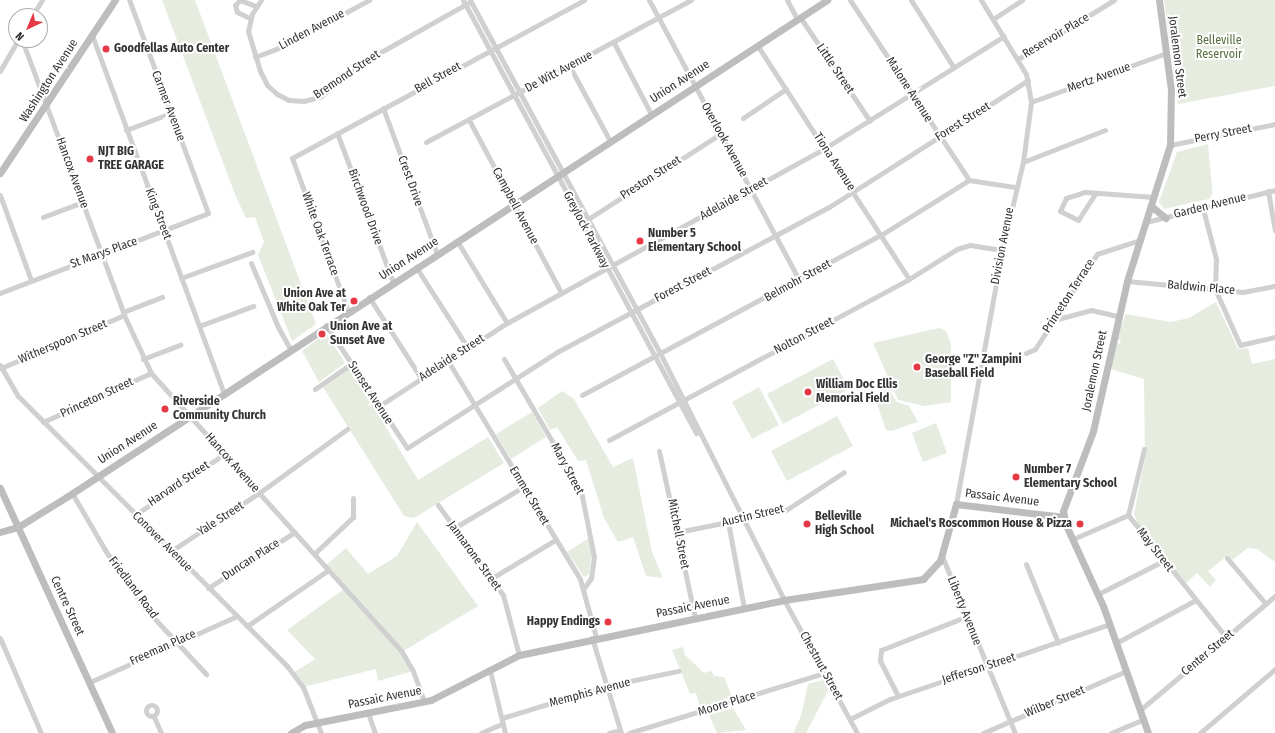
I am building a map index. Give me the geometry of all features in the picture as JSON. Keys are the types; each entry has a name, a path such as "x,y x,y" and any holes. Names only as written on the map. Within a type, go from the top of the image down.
{"street":[{"name":"Washington Avenue","path":"2,171 115,0"},
{"name":"Carmer Avenue","path":"129,0 208,213"},
{"path":"256,6 240,0 235,5 237,12 250,18 256,6 262,0"},
{"name":"Linden Avenue","path":"255,57 284,46 368,0"},
{"name":"Bell Street","path":"292,158 584,0"},
{"name":"Overlook Avenue","path":"649,0 799,280"},
{"name":"De Witt Avenue","path":"426,142 570,67 691,0"},
{"name":"Little Street","path":"787,0 870,121"},
{"name":"Union Avenue","path":"0,532 18,527 72,493 291,350 369,297 827,0"},
{"name":"Malone Avenue","path":"850,0 968,180"},
{"path":"910,0 954,68"},
{"name":"Division Avenue","path":"956,504 1002,250 1015,187 1023,162 1032,102 1028,80 1018,59 981,0"},
{"path":"993,19 1022,0"},
{"name":"Reservoir Place","path":"1018,59 1114,0"},
{"name":"Joralemon Street","path":"1064,518 1064,508 1096,420 1127,281 1170,145 1172,105 1158,0"},
{"name":"Bremond Street","path":"250,18 249,37 263,79 277,94 296,101 314,99 365,60 464,2 472,1"},
{"name":"Greylock Parkway","path":"472,1 520,93 559,174"},
{"name":"Greylock Parkway","path":"464,2 514,96 585,221 612,265 661,355 784,600"},
{"name":"King Street","path":"92,35 224,394"},
{"name":"Adelaide Street","path":"379,406 507,323 825,148 1004,36"},
{"path":"614,43 651,114"},
{"name":"Tiona Avenue","path":"757,45 909,279"},
{"path":"0,71 13,48"},
{"name":"Hancox Avenue","path":"25,48 124,313 143,359 151,373 314,554 327,571 405,656 424,702"},
{"name":"Mertz Avenue","path":"1032,102 1166,53"},
{"path":"570,67 610,141"},
{"name":"Forest Street","path":"420,440 557,352 776,235 853,192 1028,80"},
{"path":"743,118 786,89"},
{"name":"Crest Drive","path":"383,108 437,254"},
{"path":"126,130 171,113"},
{"name":"Campbell Avenue","path":"469,120 561,292"},
{"name":"Perry Street","path":"1170,145 1275,124"},
{"path":"1023,162 1105,130"},
{"name":"Birchwood Drive","path":"337,133 393,282"},
{"name":"Preston Street","path":"585,221 720,134"},
{"name":"White Oak Terrace","path":"292,158 348,311"},
{"path":"0,161 2,171"},
{"path":"968,180 1015,187"},
{"name":"Belmohr Street","path":"582,395 661,355 881,235 968,180"},
{"name":"Garden Avenue","path":"1146,222 1275,190"},
{"path":"1268,191 1275,230"},
{"path":"1095,194 1078,220 1063,214 1060,208 1066,198 1079,193 1154,197"},
{"path":"0,195 31,280"},
{"path":"43,217 83,202"},
{"path":"1151,206 1166,218"},
{"path":"1203,209 1216,259 1215,290 1240,345 1275,337"},
{"name":"St Marys Place","path":"0,293 208,213"},
{"name":"Greylock Parkway","path":"585,221 606,268 654,358 679,404 712,459"},
{"name":"Princeton Terrace","path":"1026,353 1035,349 1097,254 1140,240"},
{"path":"457,241 507,323"},
{"name":"Nolton Street","path":"609,440 679,404 909,279 957,249 970,245 1002,250"},
{"path":"182,278 252,252"},
{"path":"251,263 275,322 291,350"},
{"path":"416,267 468,348"},
{"name":"Baldwin Place","path":"1127,281 1248,292 1275,286"},
{"name":"Witherspoon Street","path":"1,367 162,297"},
{"path":"369,297 421,378"},
{"path":"199,326 253,306"},
{"path":"1054,320 1091,310 1118,316"},
{"name":"Sunset Avenue","path":"326,326 404,446 407,448 420,440"},
{"path":"143,359 180,345"},
{"name":"Mary Street","path":"504,359 581,491 594,557 591,578 584,588"},
{"name":"Emmet Street","path":"448,361 584,588 606,686 620,731"},
{"path":"315,389 351,364"},
{"name":"Conover Avenue","path":"1,367 18,396 135,515 278,656 303,687 321,733"},
{"name":"Princeton Street","path":"43,422 151,373"},
{"name":"Yale Street","path":"171,551 259,494 347,429"},
{"path":"1073,539 1128,515 1144,449"},
{"name":"Mitchell Street","path":"659,451 678,532 695,617"},
{"name":"Harvard Street","path":"135,515 224,454"},
{"name":"Austin Street","path":"678,532 786,510 844,472"},
{"path":"454,528 523,487"},
{"name":"Centre Street","path":"0,488 112,733"},
{"name":"Friedland Road","path":"72,493 105,550 137,598 206,674"},
{"path":"314,554 353,517 353,498"},
{"name":"Passaic Avenue","path":"291,733 316,723 424,702 519,655 695,617 784,600 923,578 935,569 941,555 956,504 1064,518"},
{"name":"Jannarone Street","path":"438,505 503,595 519,655"},
{"name":"May Street","path":"1128,515 1194,601 1226,637"},
{"path":"1064,518 1110,624 1148,733"},
{"path":"728,522 744,608"},
{"name":"Duncan Place","path":"208,588 294,532"},
{"path":"492,578 555,540"},
{"name":"Liberty Avenue","path":"941,555 965,616 1015,733"},
{"path":"1228,558 1266,604"},
{"path":"1098,594 1163,561"},
{"path":"1026,564 1058,643"},
{"path":"247,626 327,571"},
{"name":"Center Street","path":"1140,710 1275,596"},
{"name":"Chestnut Street","path":"784,600 857,733"},
{"path":"1116,643 1194,601"},
{"name":"Freeman Place","path":"90,682 176,642 237,616"},
{"path":"898,696 880,661 881,650 965,616"},
{"name":"Jefferson Street","path":"850,719 898,696 1058,643 1110,624"},
{"path":"0,638 41,733"},
{"path":"1200,733 1275,669"},
{"path":"490,670 505,733"},
{"name":"Memphis Avenue","path":"481,733 502,720 606,686 678,671"},
{"name":"Wilber Street","path":"983,733 1126,671"},
{"name":"Moore Place","path":"629,733 824,673"},
{"path":"368,713 375,733"},
{"path":"154,717 161,733"},
{"path":"1111,733 1144,719"},
{"path":"609,733 620,731"}],"green space":[{"path":"162,0 195,0 316,324 292,341 258,255 264,242 255,217 246,218 236,197"},
{"name":"Belleville Reservoir","path":"1164,0 1275,0 1275,86 1178,104"},
{"path":"1208,144 1213,198 1164,209 1159,202 1177,152"},
{"path":"1216,302 1238,349 1248,348 1252,364 1275,359 1275,562 1257,549 1248,548 1232,560 1228,555 1208,571 1216,580 1210,587 1197,573 1184,585 1139,527 1134,514 1145,459 1144,379 1111,369 1115,342 1120,344 1121,340 1116,339 1126,314 1171,322 1189,318"},
{"name":"George \"Z\" Zampini Baseball Field","path":"939,328 946,331 951,344 951,402 924,406 898,400 873,343"},
{"path":"326,333 345,363 319,382 302,351"},
{"name":"William Doc Ellis Memorial Field","path":"833,359 849,389 783,424 767,394"},
{"path":"350,368 418,480 488,437 504,463 414,518 404,516 323,387"},
{"path":"759,387 779,425 752,439 732,402"},
{"path":"888,388 897,402 909,406 918,422 891,431 886,430 874,395"},
{"path":"562,391 574,399 613,467 633,458 652,552 663,578 646,576 633,537 618,542 604,518 586,460 578,461 557,427 550,430 538,408"},
{"path":"532,412 546,437 511,459 496,434"},
{"path":"837,416 853,446 787,481 771,451"},
{"path":"936,423 947,453 923,462 912,433"},
{"path":"417,522 478,606 402,652 413,671 378,681 376,669 303,687 293,673 315,659 287,630 344,589 324,567 346,548 368,574 397,556"},
{"path":"589,538 592,555 589,574 584,577 567,552"},
{"path":"683,647 685,655 704,673 711,671 714,676 724,677 732,697 700,707 696,693 690,694 672,650"},
{"path":"823,680 829,689 806,733 793,733 801,716 808,684"},
{"path":"733,708 746,730 717,733 709,715"}],"place":[{"name":"Goodfellas Auto Center","path":"106,49"},
{"name":"NJT BIG TREE GARAGE","path":"90,159"},
{"name":"Number 5 Elementary School","path":"640,241"},
{"name":"Union Ave at White Oak Ter","path":"354,301"},
{"name":"Union Ave at Sunset Ave","path":"322,334"},
{"name":"George \"Z\" Zampini Baseball Field","path":"917,367"},
{"name":"William Doc Ellis Memorial Field","path":"808,392"},
{"name":"Riverside Community Church","path":"165,409"},
{"name":"Number 7 Elementary School","path":"1016,477"},
{"name":"Belleville High School","path":"807,524"},
{"name":"Michael's Roscommon House & Pizza","path":"1080,524"},
{"name":"Happy Endings","path":"608,622"}]}
